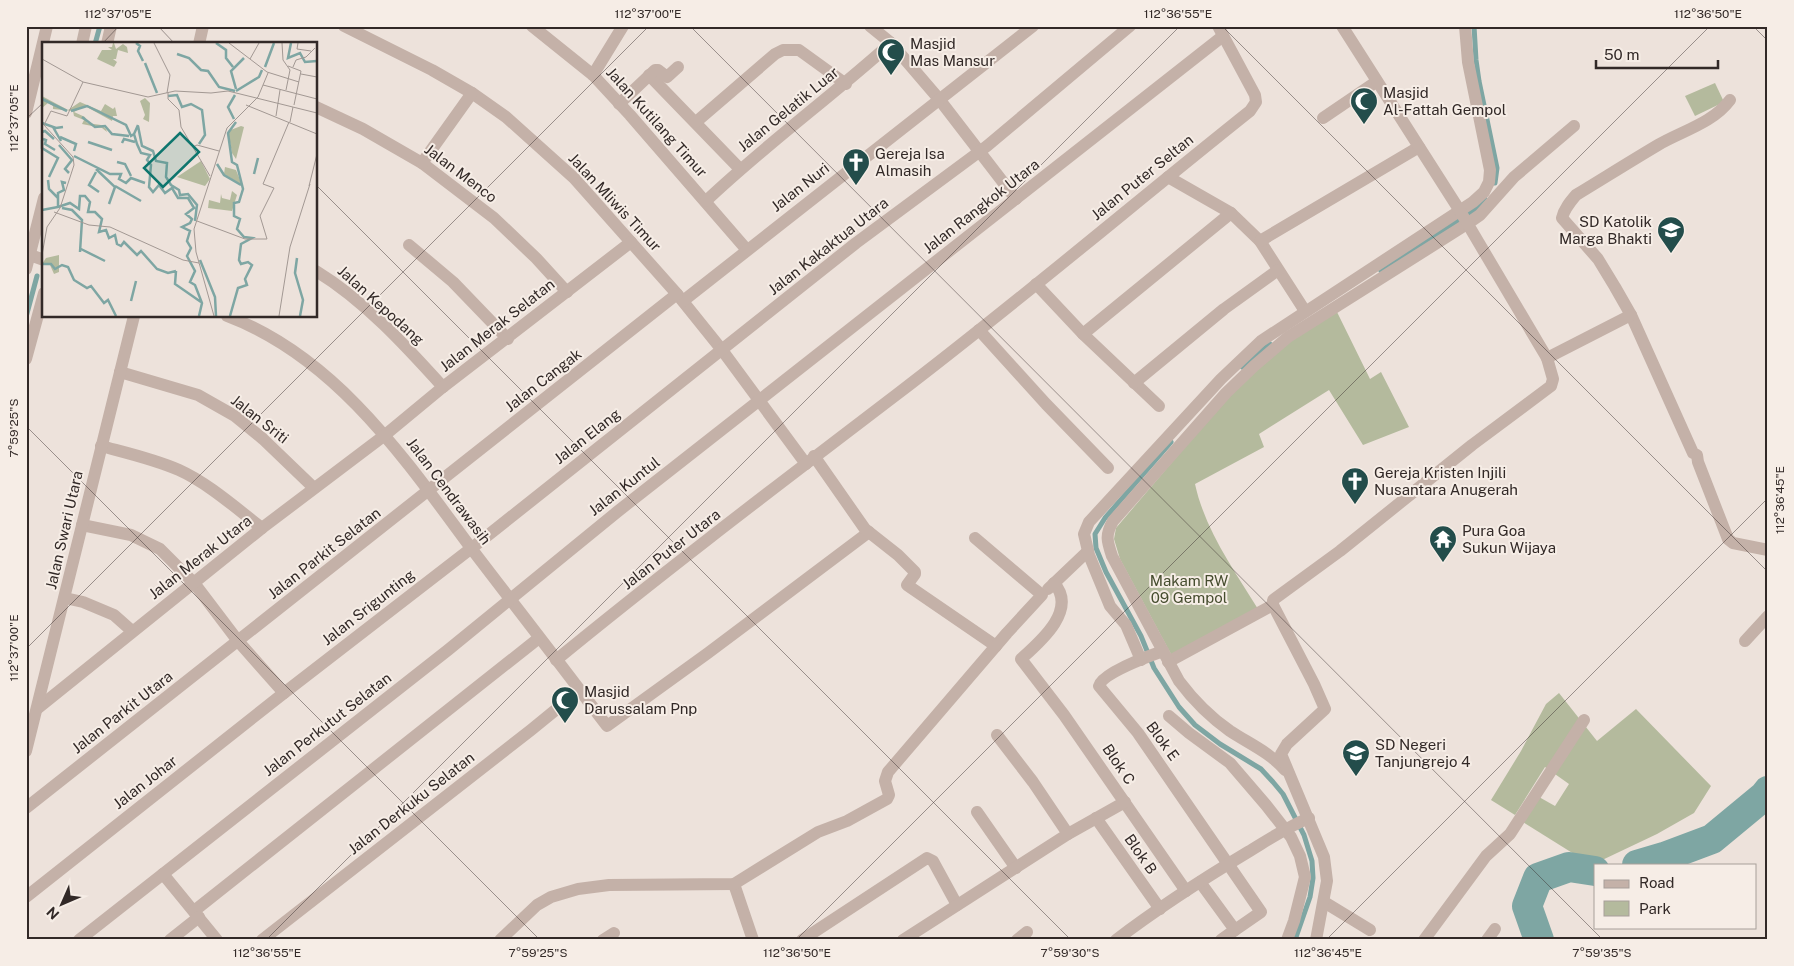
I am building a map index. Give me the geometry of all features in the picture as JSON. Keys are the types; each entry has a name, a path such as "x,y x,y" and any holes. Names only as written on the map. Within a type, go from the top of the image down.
{"street":[{"path":"43,42 47,26"},
{"path":"82,42 86,26"},
{"path":"107,42 111,26"},
{"path":"200,42 204,26"},
{"name":"Jalan Mliwis Timur","path":"344,26 432,70 472,93 506,117 574,178 680,297 759,401 810,460 860,523 915,572 907,584 908,586 996,646"},
{"path":"593,75 623,26"},
{"path":"870,26 892,43 939,99 1016,199"},
{"name":"Jalan Nuri","path":"680,297 747,250 1033,26"},
{"name":"Jalan Kakaktua Utara","path":"722,350 856,243 980,151 1130,26"},
{"path":"1316,940 1327,881 1324,857 1306,818 1281,754 1283,749 1325,709 1318,691 1272,600 1340,551 1472,444 1551,386 1553,379 1547,358 1463,217 1342,26"},
{"path":"1154,657 1112,556 1107,540 1108,529 1193,428 1254,366 1288,337 1463,217 1484,192 1489,182 1490,170 1468,62 1465,26"},
{"name":"Jalan Kutilang Timur","path":"538,28 593,75 706,201 747,250"},
{"name":"Jalan Puter Seltan","path":"979,330 1250,110 1256,102 1255,95 1221,31"},
{"name":"Jalan Rangkok Utara","path":"759,401 1016,199 1221,31"},
{"name":"Jalan Gelatik Luar","path":"706,201 740,169 846,84 892,43"},
{"path":"26,113 42,47"},
{"path":"696,122 775,54 783,50 799,50 846,84"},
{"path":"619,104 656,70 667,77 678,67"},
{"path":"650,75 740,169"},
{"path":"1323,118 1376,82"},
{"path":"422,163 472,93"},
{"path":"1730,100 1724,108 1713,116 1659,144 1576,195 1563,213 1562,218 1598,259 1631,315 1693,453 1697,455 1728,539 1733,543 1768,550"},
{"name":"Jalan Menco","path":"318,108 363,129 422,163 494,218 536,258 567,292"},
{"path":"1292,780 1282,766 1207,713 1154,657 1110,606 1088,551 1084,534 1089,522 1221,379 1261,341 1304,311 1463,217 1480,214 1514,177 1574,126"},
{"path":"1260,242 1419,147"},
{"path":"1168,177 1231,213 1260,242 1304,311"},
{"path":"26,269 42,205"},
{"path":"1083,334 1231,213"},
{"name":"Jalan Merak Selatan","path":"385,435 443,387 508,339 631,242"},
{"path":"409,246 453,282 508,339"},
{"path":"28,255 42,259"},
{"path":"1134,383 1224,309 1278,270"},
{"name":"Jalan Kepodang","path":"318,272 352,297 398,338 443,387"},
{"path":"1036,284 1083,334 1159,406"},
{"name":"Jalan Cangak","path":"429,491 680,297"},
{"path":"26,359 42,300"},
{"path":"1547,358 1631,315"},
{"name":"Jalan Swari Utara","path":"26,751 134,318"},
{"name":"Jalan Cendrawasih","path":"232,318 269,336 322,372 385,435 607,726 716,647 868,532"},
{"path":"979,330 1046,404 1108,468"},
{"name":"Jalan Puter Utara","path":"556,660 979,330"},
{"name":"Jalan Elang","path":"471,547 722,350"},
{"name":"Jalan Sriti","path":"120,372 198,395 235,416 263,439 314,488"},
{"name":"Jalan Kuntul","path":"510,599 759,401"},
{"name":"Jalan Merak Utara","path":"38,708 262,528 385,435"},
{"path":"101,446 180,470 216,493 262,528"},
{"name":"Jalan Parkit Selatan","path":"238,642 429,491"},
{"path":"1098,513 1110,525"},
{"path":"82,525 131,535 160,549 194,583 238,642 284,693"},
{"path":"975,538 1042,595"},
{"name":"Jalan Srigunting","path":"284,693 471,547"},
{"path":"500,940 537,905 578,889 609,885 734,884 818,832 848,821 887,800 889,795 885,782 888,772 1042,595 1088,551"},
{"name":"Blok C","path":"1054,583 1060,590 1062,605 1057,619 1044,638 1021,659 1064,715 1186,891"},
{"path":"65,598 83,602 114,616 132,631"},
{"name":"Jalan Perkutut Selatan","path":"79,940 448,650 510,599"},
{"path":"1154,657 1273,605"},
{"path":"1745,641 1768,616"},
{"path":"170,940 196,914 539,638"},
{"name":"Jalan Parkit Utara","path":"26,808 238,642"},
{"name":"Blok E","path":"1154,657 1101,681 1099,686 1138,734 1229,863"},
{"name":"Jalan Derkuku Selatan","path":"262,940 524,736 580,690"},
{"name":"Jalan Johar","path":"26,897 284,693"},
{"path":"1169,716 1230,763 1289,828 1300,856 1305,877 1294,921 1287,940"},
{"path":"1424,940 1486,856 1510,834 1584,720"},
{"path":"998,735 1068,834"},
{"path":"903,940 1068,834 1125,802"},
{"path":"977,812 1016,868"},
{"name":"Blok B","path":"1096,818 1160,909"},
{"path":"1116,940 1229,863 1306,818"},
{"path":"802,940 929,858 933,861 957,905"},
{"path":"1221,940 1261,912 1229,863"},
{"path":"163,874 217,940"},
{"path":"1200,882 1234,930"},
{"path":"734,884 753,940"},
{"path":"1324,902 1370,930"}],"green space":[{"path":"1715,83 1724,102 1695,116 1685,96"},
{"name":"Makam RW 09 Gempol","path":"1337,312 1370,379 1381,372 1409,427 1363,445 1329,390 1259,434 1264,447 1195,484 1213,533 1258,609 1172,656 1120,559 1114,539 1116,528 1231,393 1294,338"},
{"path":"1559,693 1597,741 1636,709 1711,786 1694,813 1657,834 1598,862 1574,854 1523,822 1539,797 1555,806 1569,784 1545,767 1515,815 1491,800 1521,751 1546,704"}],"waterway":[{"path":"96,42 100,26"},
{"path":"1474,26 1479,81 1497,168 1495,183"},
{"path":"1381,271 1474,210 1485,199"},
{"path":"26,317 37,276"},
{"path":"1242,367 1270,344"},
{"path":"1171,442 1105,518 1095,534 1096,548 1106,572 1141,636 1154,668 1179,707 1195,725 1220,744 1261,769 1283,794 1304,835 1312,861 1313,878 1310,897 1295,940"},
{"path":"1640,864 1712,839 1768,791"},
{"path":"1539,940 1527,906 1538,878 1569,867 1594,871"}],"place":[{"name":"Masjid Mas Mansur","path":"891,76"},
{"name":"Masjid Al-Fattah Gempol","path":"1364,125"},
{"name":"Gereja Isa Almasih","path":"856,186"},
{"name":"SD Katolik Marga Bhakti","path":"1671,254"},
{"name":"Gereja Kristen Injili Nusantara Anugerah","path":"1355,505"},
{"name":"Pura Goa Sukun Wijaya","path":"1443,563"},
{"name":"Masjid Darussalam Pnp","path":"565,724"},
{"name":"SD Negeri Tanjungrejo 4","path":"1356,777"}]}
